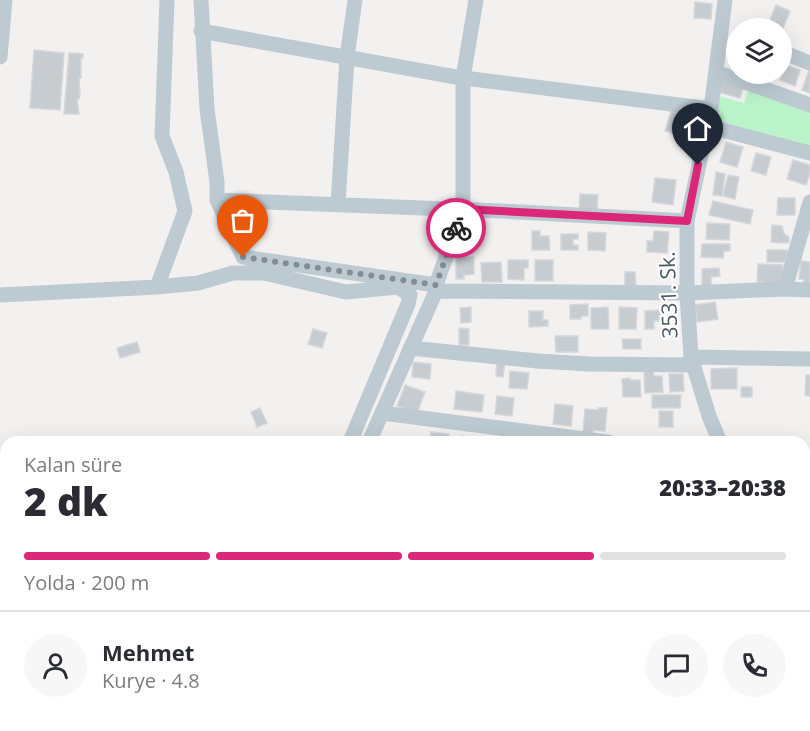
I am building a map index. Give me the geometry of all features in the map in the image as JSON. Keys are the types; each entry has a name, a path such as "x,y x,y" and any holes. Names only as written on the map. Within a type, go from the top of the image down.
{"street":[{"path":"0,57 5,0"},
{"path":"157,287 185,211 176,172 162,136 167,0"},
{"path":"201,0 207,109 217,182 217,200 243,257 436,288 687,293 810,290"},
{"path":"338,204 347,57 355,0"},
{"path":"372,436 436,288 463,209 463,78 476,0"},
{"name":"3531. Sk.","path":"725,0 727,18"},
{"path":"201,31 463,78 711,109"},
{"name":"3531. Sk.","path":"718,436 692,361 687,293 687,221 708,126 716,72 726,43"},
{"path":"792,56 810,63"},
{"path":"716,72 810,105"},
{"path":"708,126 810,153"},
{"path":"217,200 463,209 687,221"},
{"path":"785,289 810,202"},
{"path":"0,296 198,283 233,273 264,273 346,292 398,287 410,295 408,304 353,436"},
{"path":"410,348 589,364 810,359"},
{"path":"382,413 561,436"}],"green space":[{"path":"749,89 810,108 810,149 713,120 719,96 744,103"}],"building":[{"path":"695,2 712,4 711,19 694,18"},
{"path":"776,5 790,11 787,18 771,18"},
{"path":"34,50 64,53 60,110 30,108"},
{"path":"69,53 83,54 81,78 79,78 80,95 77,99 79,114 64,114"},
{"path":"792,67 800,70 795,86 790,84 792,84"},
{"path":"810,70 810,93 802,90"},
{"path":"722,77 726,78 726,84 744,84 740,98 718,92"},
{"path":"671,111 697,118 692,138 665,131"},
{"path":"726,142 743,147 737,167 720,162"},
{"path":"756,153 771,157 766,175 751,171"},
{"path":"793,160 810,165 806,185 787,179"},
{"path":"716,172 725,174 722,196 713,195"},
{"path":"728,175 739,177 735,199 723,196"},
{"path":"655,178 676,180 673,205 652,202"},
{"path":"580,194 598,195 597,212 579,211"},
{"path":"778,198 795,198 795,215 777,215"},
{"path":"713,201 753,210 750,224 709,215"},
{"path":"707,223 730,224 729,240 706,239"},
{"path":"772,225 782,226 784,234 789,237 789,243 771,242"},
{"path":"532,231 540,231 540,236 549,236 550,250 532,250"},
{"path":"654,231 669,232 667,253 647,252 647,241 653,241"},
{"path":"588,232 606,233 605,251 588,250"},
{"path":"561,234 578,234 578,239 573,239 573,245 578,245 578,250 561,250"},
{"path":"702,244 730,244 730,251 724,251 723,258 701,257"},
{"path":"767,250 787,250 787,262 767,262"},
{"path":"456,257 474,257 474,274 464,275 464,279 456,279"},
{"path":"508,260 528,260 528,268 524,268 524,280 508,279"},
{"path":"535,260 553,260 553,281 535,281"},
{"path":"801,261 810,262 810,287 803,286 804,279 799,279"},
{"path":"501,262 502,282 482,282 481,263"},
{"path":"758,264 783,265 781,284 764,285 764,282 757,282"},
{"path":"719,268 720,276 711,277 711,286 702,286 702,269"},
{"path":"625,272 635,272 636,289 625,289"},
{"path":"715,302 718,319 697,322 695,305"},
{"path":"588,304 588,316 581,316 581,319 570,319 570,305"},
{"path":"471,307 471,322 461,323 460,308"},
{"path":"608,307 609,329 591,329 591,308"},
{"path":"619,307 637,308 636,329 619,329"},
{"path":"663,310 664,321 654,321 654,329 645,329 645,311"},
{"path":"529,311 543,311 543,320 548,320 548,326 529,327"},
{"path":"459,328 469,329 469,345 459,345"},
{"path":"313,329 327,333 322,348 308,344"},
{"path":"555,336 578,336 578,352 556,352"},
{"path":"622,339 641,339 641,349 623,349"},
{"path":"137,342 140,352 120,358 117,348"},
{"path":"413,362 431,364 430,379 412,377"},
{"path":"497,362 505,362 503,377 496,376"},
{"path":"737,368 737,389 711,389 711,369"},
{"path":"510,371 529,373 527,389 509,388"},
{"path":"644,371 653,371 654,376 662,376 663,392 645,393"},
{"path":"669,374 683,374 684,391 670,392"},
{"path":"806,375 810,375 810,396 805,395"},
{"path":"630,378 630,380 640,380 641,397 623,397 622,379"},
{"path":"405,385 425,392 417,413 397,406"},
{"path":"741,387 752,387 752,397 741,397"},
{"path":"456,391 484,395 482,412 454,409"},
{"path":"652,395 681,395 680,408 652,408"},
{"path":"497,396 514,398 512,416 495,414"},
{"path":"555,404 573,406 571,426 553,424"},
{"path":"260,408 267,423 257,427 251,412"},
{"path":"598,408 607,408 605,431 583,432 585,409 598,410"},
{"path":"659,411 673,411 673,427 659,427"},
{"path":"431,432 449,434 449,436 431,436"}],"way so far":[{"path":"243,257 436,285 456,228"}],"route":[{"path":"456,228 463,209 687,221 698,165"}]}
